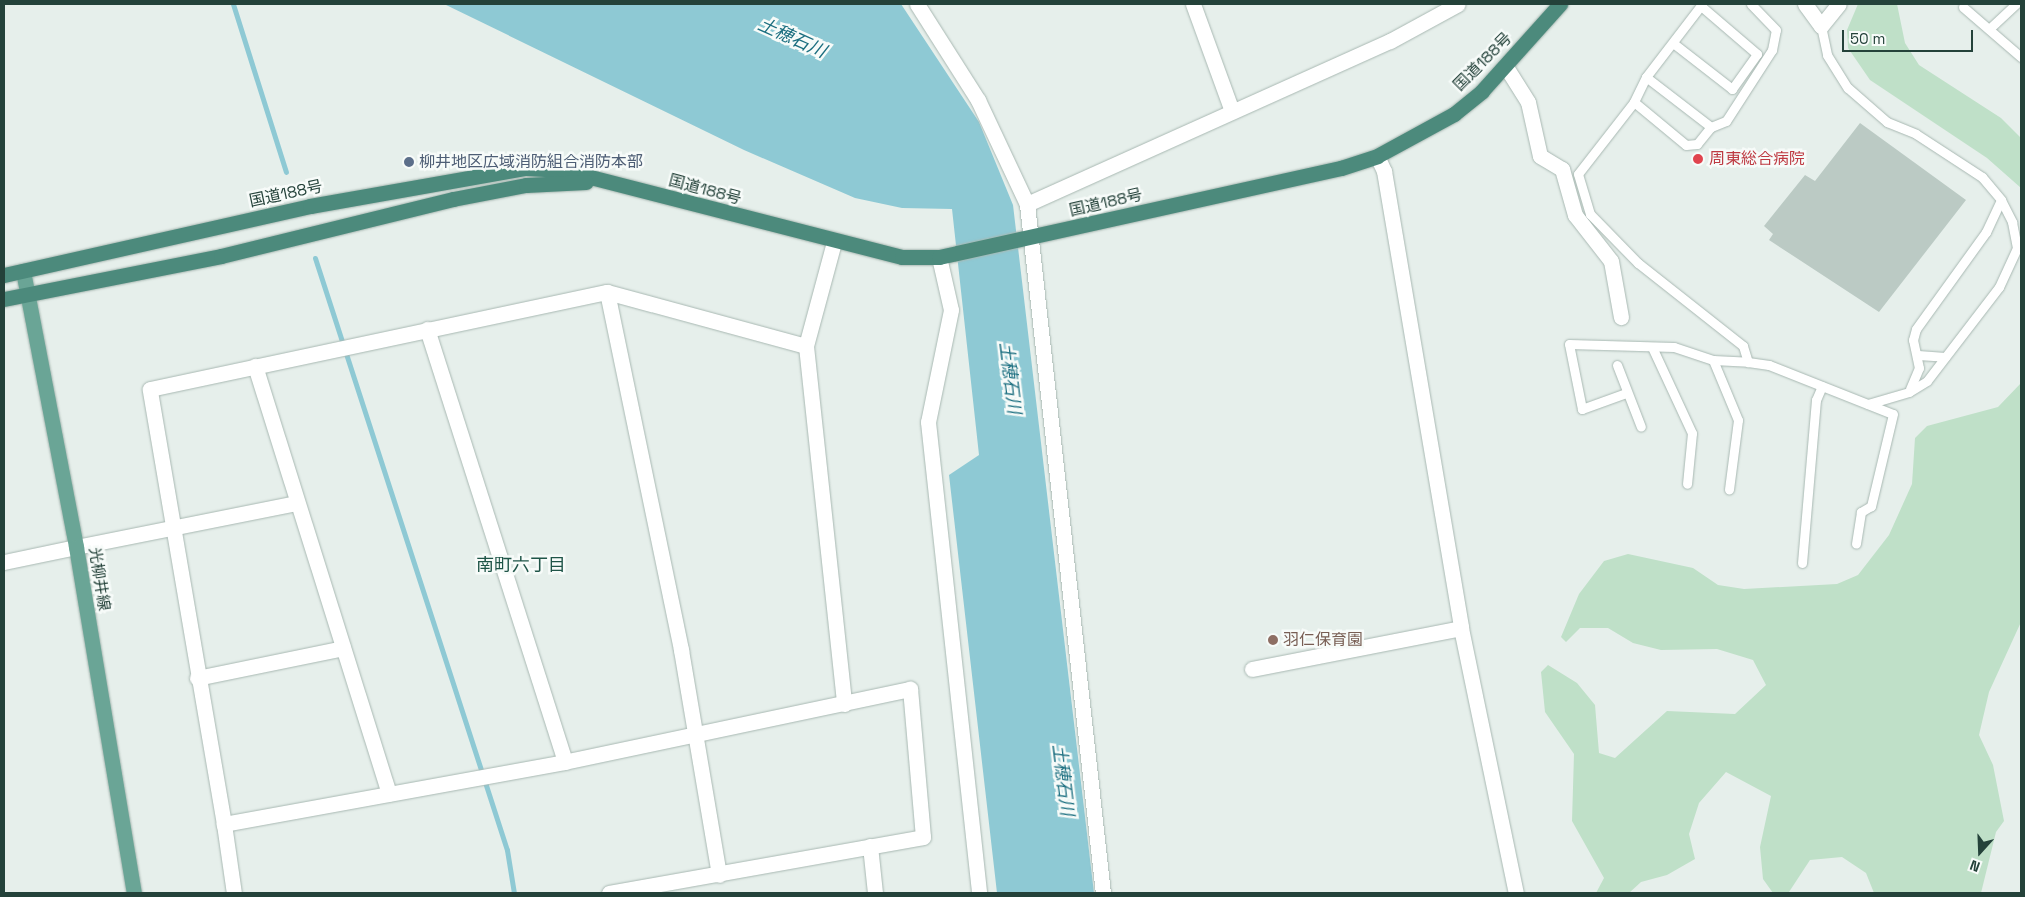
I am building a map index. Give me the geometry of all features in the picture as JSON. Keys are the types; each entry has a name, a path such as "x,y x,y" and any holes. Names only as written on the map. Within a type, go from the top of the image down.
{"highway":[{"name":"国道188号","path":"4,275 310,206 526,168 563,170 834,242 902,257 945,256 1341,168 1377,156 1454,114 1506,67 1560,4"},
{"name":"国道188号","path":"4,299 222,256 498,191 559,182 607,183"}],"main road":[{"name":"光柳井線","path":"24,271 76,547 134,893"}],"street":[{"path":"917,4 978,100 1027,204 1028,238 1103,893"},
{"path":"1193,4 1232,112"},
{"path":"1027,204 1390,41 1458,4"},
{"path":"1805,4 1822,26 1839,4"},
{"path":"1506,67 1528,102 1540,156 1562,169 1575,215 1611,261 1621,317"},
{"path":"1377,156 1384,171 1461,628 1516,893"},
{"path":"834,242 806,346 844,704"},
{"path":"945,256 951,310 928,422 979,893"},
{"path":"234,893 150,389 607,292 806,346"},
{"path":"607,292 680,641 718,875"},
{"path":"427,329 565,762"},
{"path":"255,366 296,503 389,793"},
{"path":"4,562 173,525 296,503"},
{"path":"1252,669 1461,628"},
{"path":"197,678 343,648"},
{"path":"224,824 565,762 694,733 844,704 910,689 923,837 609,893"},
{"path":"870,846 875,893"}],"lane":[{"path":"1634,102 1686,145 1697,144 1711,127 1726,121 1751,87 1752,75 1772,50 1776,30 1751,4"},
{"path":"1989,29 2016,4"},
{"path":"1673,43 1732,89 1757,54 1702,5 1646,77 1634,102 1578,174 1590,214 1638,263 1743,346 1748,362"},
{"path":"1963,7 2021,57"},
{"path":"1822,26 1827,55 1848,88 1865,106 1982,177 2001,200 2012,222 2017,248 1999,287 1927,380 1909,392 1868,404"},
{"path":"1646,77 1711,127"},
{"path":"1909,392 1919,368 1918,355 1913,340 1916,329 1986,232 2001,200"},
{"path":"1626,393 1582,409 1569,344 1674,347 1713,360 1768,365 1893,414 1871,506 1861,512 1856,544"},
{"path":"1652,347 1692,433 1687,484"},
{"path":"1918,355 1945,357"},
{"path":"1713,360 1738,420 1729,489"},
{"path":"1617,365 1626,393 1641,427"},
{"path":"1802,563 1816,400 1822,386"}],"green space":[{"path":"1858,4 1897,4 1905,43 1919,65 2001,118 2021,138 2021,188 1987,158 1870,80 1848,48 1847,30"},
{"path":"2021,383 2021,622 1989,692 1979,735 1993,765 2004,821 1996,832 1981,893 1874,893 1866,873 1842,857 1810,860 1789,892 1773,893 1763,879 1760,847 1771,796 1726,772 1699,803 1689,834 1695,859 1667,875 1641,882 1629,893 1596,893 1604,878 1572,821 1574,754 1545,712 1541,672 1548,665 1577,683 1595,705 1599,753 1615,758 1667,711 1735,714 1766,685 1753,660 1717,649 1661,650 1633,643 1608,628 1580,628 1566,642 1561,637 1579,594 1604,561 1628,554 1693,568 1718,585 1744,589 1837,584 1858,575 1889,535 1912,484 1915,438 1927,426 1998,407"}],"water":[{"name":"土穂石川","path":"444,4 901,4 979,122 1013,205 1094,893 997,893 949,475 979,455 952,209 902,208 855,198 744,150"}],"building":[{"path":"1860,123 1966,200 1879,312 1769,240 1773,234 1764,226 1805,175 1815,181"}],"waterway":[{"path":"233,4 286,172"},
{"path":"315,258 507,850 514,893"}],"place":[{"name":"周東総合病院","path":"1698,159"},
{"name":"柳井地区広域消防組合消防本部","path":"409,162"},
{"name":"羽仁保育園","path":"1273,640"}],"district":[{"name":"南町六丁目","path":"521,565"}]}
